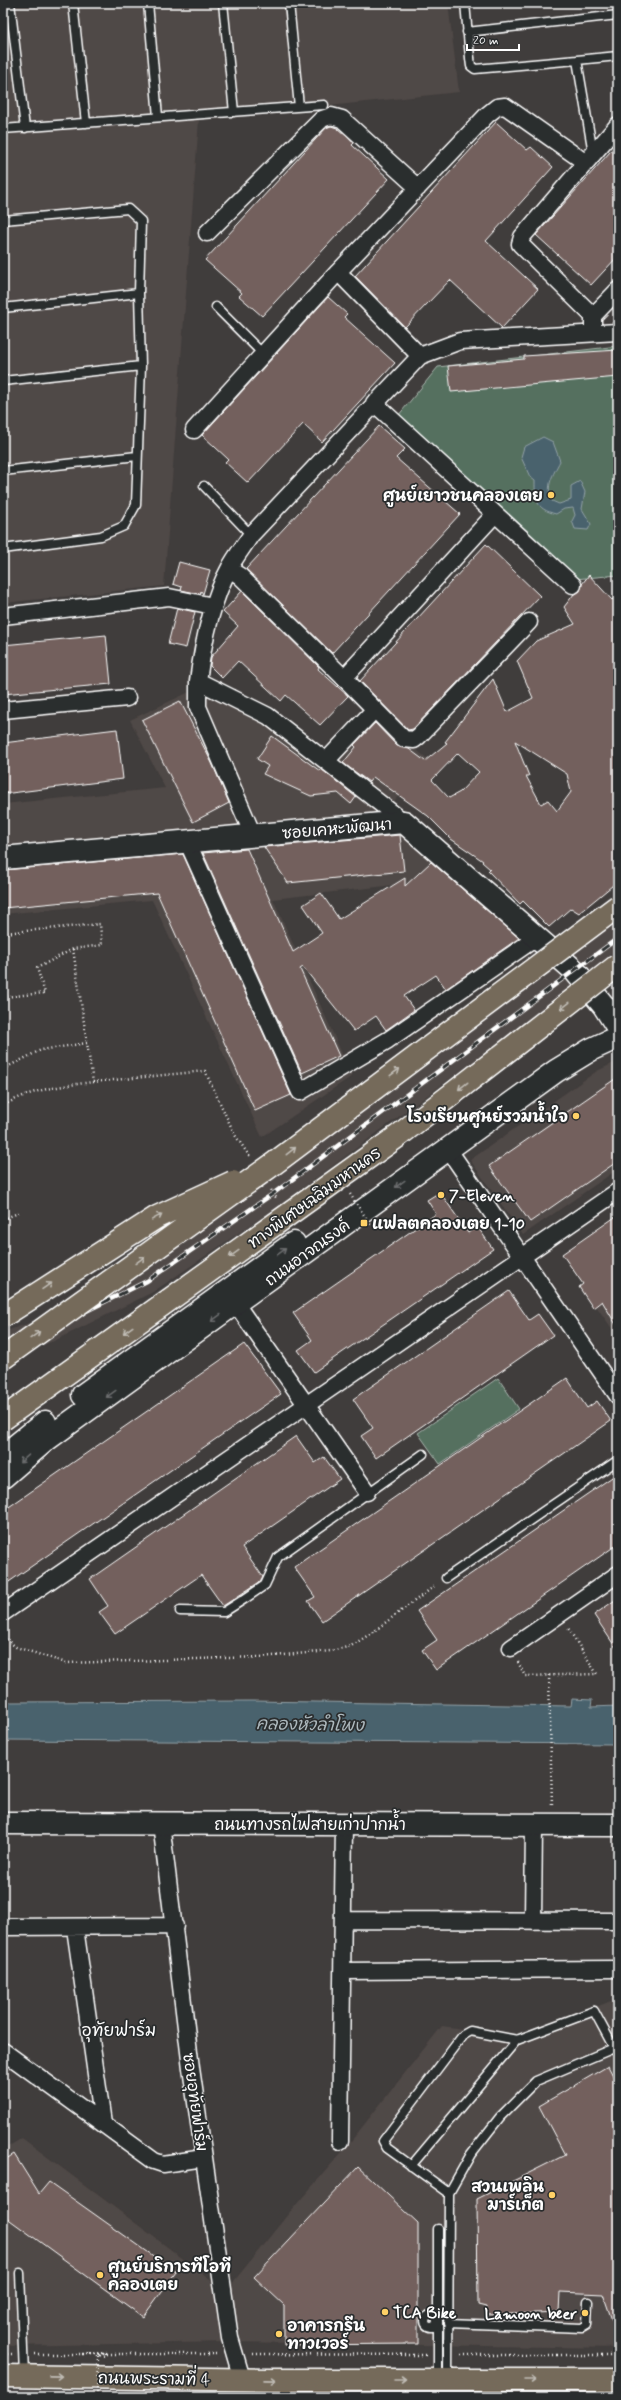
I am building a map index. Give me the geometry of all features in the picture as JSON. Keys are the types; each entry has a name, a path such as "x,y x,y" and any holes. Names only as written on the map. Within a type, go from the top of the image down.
{"main road":[{"name":"ซอยเคหะพัฒนา","path":"3,858 404,822 580,977 604,1006 617,1028"},
{"path":"3,1358 272,1165 618,906"},
{"name":"ทางพิเศษเฉลิมมหานคร","path":"3,1419 398,1136 618,965"},
{"name":"ถนนอาจณรงค์","path":"3,1456 45,1422 232,1297 448,1149 556,1071 592,1049 617,1028"},
{"name":"ถนนอาจณรงค์","path":"3,1477 46,1440 232,1297 564,1049 617,1028"},
{"path":"3,1316 157,1217 272,1165"},
{"name":"ถนนทางรถไฟสายเก่าปากน้ำ","path":"3,1823 618,1825"},
{"name":"ถนนพระรามที่ 4","path":"3,2376 242,2379 618,2380"}],"street":[{"path":"194,430 338,272 487,115 500,106 505,106 590,159"},
{"path":"208,233 322,119 331,116 342,119 418,188"},
{"path":"594,316 520,244 522,237 618,125"},
{"path":"338,272 420,356"},
{"path":"593,334 594,316 618,290"},
{"path":"253,835 198,707 198,681 202,653 213,606 229,569 251,535 420,356 460,340 618,332"},
{"path":"374,403 573,585"},
{"path":"344,678 495,514"},
{"path":"229,569 240,576 404,739 416,739 529,622"},
{"path":"3,616 169,597 213,606"},
{"path":"198,681 268,716 404,822"},
{"path":"3,710 127,698"},
{"path":"326,761 375,709"},
{"path":"188,841 300,1092 388,1040 536,938"},
{"path":"448,1149 618,1396"},
{"path":"3,1613 618,1191"},
{"path":"232,1297 367,1492"},
{"path":"511,1648 618,1574"},
{"name":"ซอยอุทัยฟาร์ม","path":"161,1824 175,1926 191,2068 204,2158 234,2354 242,2379"},
{"path":"340,2140 344,1920 344,1824"},
{"path":"534,1921 543,1825"},
{"path":"344,1920 618,1922"},
{"path":"3,1927 75,1928 175,1926"},
{"path":"75,1928 103,2123"},
{"path":"342,1971 618,1969"},
{"path":"3,2051 103,2123 154,2162 163,2164 204,2158"}],"lane":[{"path":"10,3 24,128"},
{"path":"73,3 86,123"},
{"path":"148,3 158,118"},
{"path":"222,3 234,112"},
{"path":"289,3 299,107"},
{"path":"465,3 471,66 475,69 618,56"},
{"path":"467,32 618,15"},
{"path":"577,60 590,159"},
{"path":"3,129 324,105"},
{"path":"3,220 128,209 137,214 141,221 139,293 141,366 136,505 124,526 102,536 3,549"},
{"path":"3,308 139,293"},
{"path":"216,307 263,354"},
{"path":"3,381 141,366"},
{"path":"3,471 137,456"},
{"path":"204,486 251,535"},
{"path":"180,1611 224,1612 246,1598 265,1585 278,1557 367,1492 423,1454"},
{"path":"446,1578 618,1460"},
{"path":"411,2166 517,2040 594,2011 616,2051 536,2081 500,2117 471,2154 449,2193 448,2355 443,2380"},
{"path":"449,2193 383,2144 384,2137 463,2035 470,2031 517,2040"},
{"path":"438,2229 438,2355 443,2380"},
{"path":"20,2273 24,2376"},
{"path":"448,2323 582,2328 587,2324 588,2302"}],"path":[{"path":"3,933 100,924 102,945 73,949 37,968 45,993 3,997"},
{"path":"73,949 93,1082"},
{"path":"3,1069 41,1050 87,1043"},
{"path":"3,1106 17,1097 53,1087 205,1071 235,1135 251,1159"},
{"path":"270,1188 281,1204"},
{"path":"347,1190 372,1227"},
{"path":"3,1219 21,1212"},
{"path":"3,1637 16,1648 66,1663 260,1657 331,1651 351,1646 370,1634 446,1578"},
{"path":"511,1648 525,1676 597,1674 559,1614"},
{"path":"543,1825 550,1744 549,1675"},
{"path":"82,2354 106,2353 106,2356 98,2355 97,2397"},
{"path":"3,2354 438,2355"},
{"path":"448,2355 618,2356"}],"shaded area":[{"path":"3,3 448,3 459,92 199,120 164,586 3,603"},
{"path":"215,680 337,760 375,717 428,759 391,805 546,943 498,976 403,884 273,899 352,1076 262,1137 152,900 3,914 3,804 165,788 130,720"},
{"path":"618,922 618,954 280,1205 153,1292 54,1341 3,1360 3,1332 41,1319 280,1172"},
{"name":"โรงเรียนศูนย์รวมน้ำใจ","path":"618,1061 618,1169 523,1235 470,1160 597,1071"},
{"path":"618,1291 618,1337 596,1306"},
{"path":"611,2001 618,2013 618,2348 230,2342 3,2346 3,2150 22,2138 226,2291 289,2213 348,2145 442,2026 519,2037"}],"green space":[{"name":"ศูนย์เยาวชนคลองเตย","path":"618,346 618,575 575,579 398,416 438,367"},
{"path":"498,1378 519,1409 440,1464 418,1433"}],"water":[{"path":"543,437 553,442 560,461 551,481 549,490 552,501 559,504 571,500 571,486 580,481 585,492 582,509 591,524 588,530 575,529 572,521 575,515 573,508 564,509 556,514 549,512 540,506 536,498 535,481 530,477 521,457 524,447"},
{"name":"คลองหัวลำโพง","path":"572,1699 592,1700 591,1707 618,1706 618,1744 3,1740 3,1702 252,1701 571,1706"}],"building":[{"path":"496,122 527,150 531,147 553,167 486,241 538,289 502,328 450,280 405,327 355,276"},
{"path":"331,126 337,128 354,143 352,145 389,179 262,316 239,296 242,293 205,260 326,128"},
{"path":"618,143 618,256 591,285 536,235"},
{"path":"328,297 347,314 344,317 395,363 322,442 303,424 248,483 225,462 228,459 202,435"},
{"path":"618,350 618,377 451,392 448,366 524,359 524,356"},
{"path":"379,426 405,449 396,458 460,514 332,653 246,569"},
{"path":"486,544 540,596 413,729 408,730 360,681"},
{"path":"179,562 210,570 203,594 201,591 200,594 181,590 182,587 173,584"},
{"path":"589,575 612,600 618,594 618,881 579,913 571,908 549,927 523,901 520,904 488,871 490,869 482,862 483,861 451,839 428,816 373,777 369,782 343,763 356,747 354,745 375,723 397,746 409,749 425,761 447,743 445,742 493,679 507,712 533,698 517,661 536,641 575,624 564,607 574,594 580,591 582,584","holes":["515,741 567,774 571,792 557,811 548,800 541,804 526,776 529,776","458,753 479,772 460,792 449,798 432,780"]},
{"path":"242,591 319,667 318,669 348,696 320,725 286,695 281,701 238,661 222,678 210,666 211,657 238,626 223,612"},
{"path":"177,608 195,612 186,648 168,644"},
{"path":"106,635 111,684 3,694 3,645"},
{"path":"180,701 212,763 229,803 193,822 142,720"},
{"path":"117,729 123,779 3,794 3,743"},
{"path":"272,736 320,771 321,769 356,797 351,804 338,793 311,796 263,774 268,766 257,759"},
{"path":"400,835 404,871 288,883 264,847"},
{"path":"247,849 293,952 322,933 303,905 321,893 339,919 405,878 405,886 431,862 519,938 446,989 436,975 404,996 414,1010 386,1030 376,1016 354,1031 303,967 300,969 339,1056 302,1073 203,853"},
{"path":"183,854 291,1095 255,1111 157,893 3,908 3,870"},
{"name":"โรงเรียนศูนย์รวมน้ำใจ","path":"618,1077 618,1161 530,1222 489,1166"},
{"path":"440,1192 468,1233 477,1226 493,1249 314,1372 298,1350 312,1340 293,1313 436,1214 427,1200"},
{"path":"618,1215 618,1328 602,1301 593,1308 579,1287 583,1284 562,1254"},
{"path":"509,1291 529,1320 538,1314 553,1335 376,1458 361,1436 373,1428 353,1399"},
{"path":"244,1344 281,1394 3,1586 3,1511"},
{"path":"567,1378 587,1408 597,1401 611,1421 322,1621 308,1601 315,1597 294,1567"},
{"path":"296,1436 315,1463 324,1457 340,1479 242,1547 263,1577 261,1581 223,1606 201,1575 115,1634 99,1612 108,1606 90,1579"},
{"path":"618,1473 618,1544 436,1670 422,1650 437,1640 417,1611"},
{"path":"618,1598 618,1651 594,1615"},
{"name":"สวนเพลิน มาร์เก็ต","path":"608,2066 618,2085 618,2331 616,2332 603,2294 560,2292 559,2312 487,2315 486,2307 478,2305 477,2199 565,2155 539,2106"},
{"path":"14,2154 39,2194 49,2182 176,2272 143,2317 3,2215 3,2161"},
{"path":"358,2167 418,2223 418,2344 284,2345 284,2305 254,2277"}],"railway":[{"path":"3,1346 48,1330 147,1281 274,1193 618,938"}],"place":[{"name":"ศูนย์เยาวชนคลองเตย","path":"551,495"},
{"name":"โรงเรียนศูนย์รวมน้ำใจ","path":"576,1116"},
{"name":"7-Eleven","path":"441,1195"},
{"name":"แฟลตคลองเตย 1-10","path":"364,1223"},
{"name":"สวนเพลิน มาร์เก็ต","path":"552,2195"},
{"name":"ศูนย์บริการทีโอที คลองเตย","path":"100,2275"},
{"name":"TCA Bike","path":"385,2312"},
{"name":"Lamoon beer","path":"585,2313"},
{"name":"อาคารกรีน ทาวเวอร์","path":"279,2334"}],"district":[{"name":"อุทัยฟาร์ม","path":"119,2030"}]}
